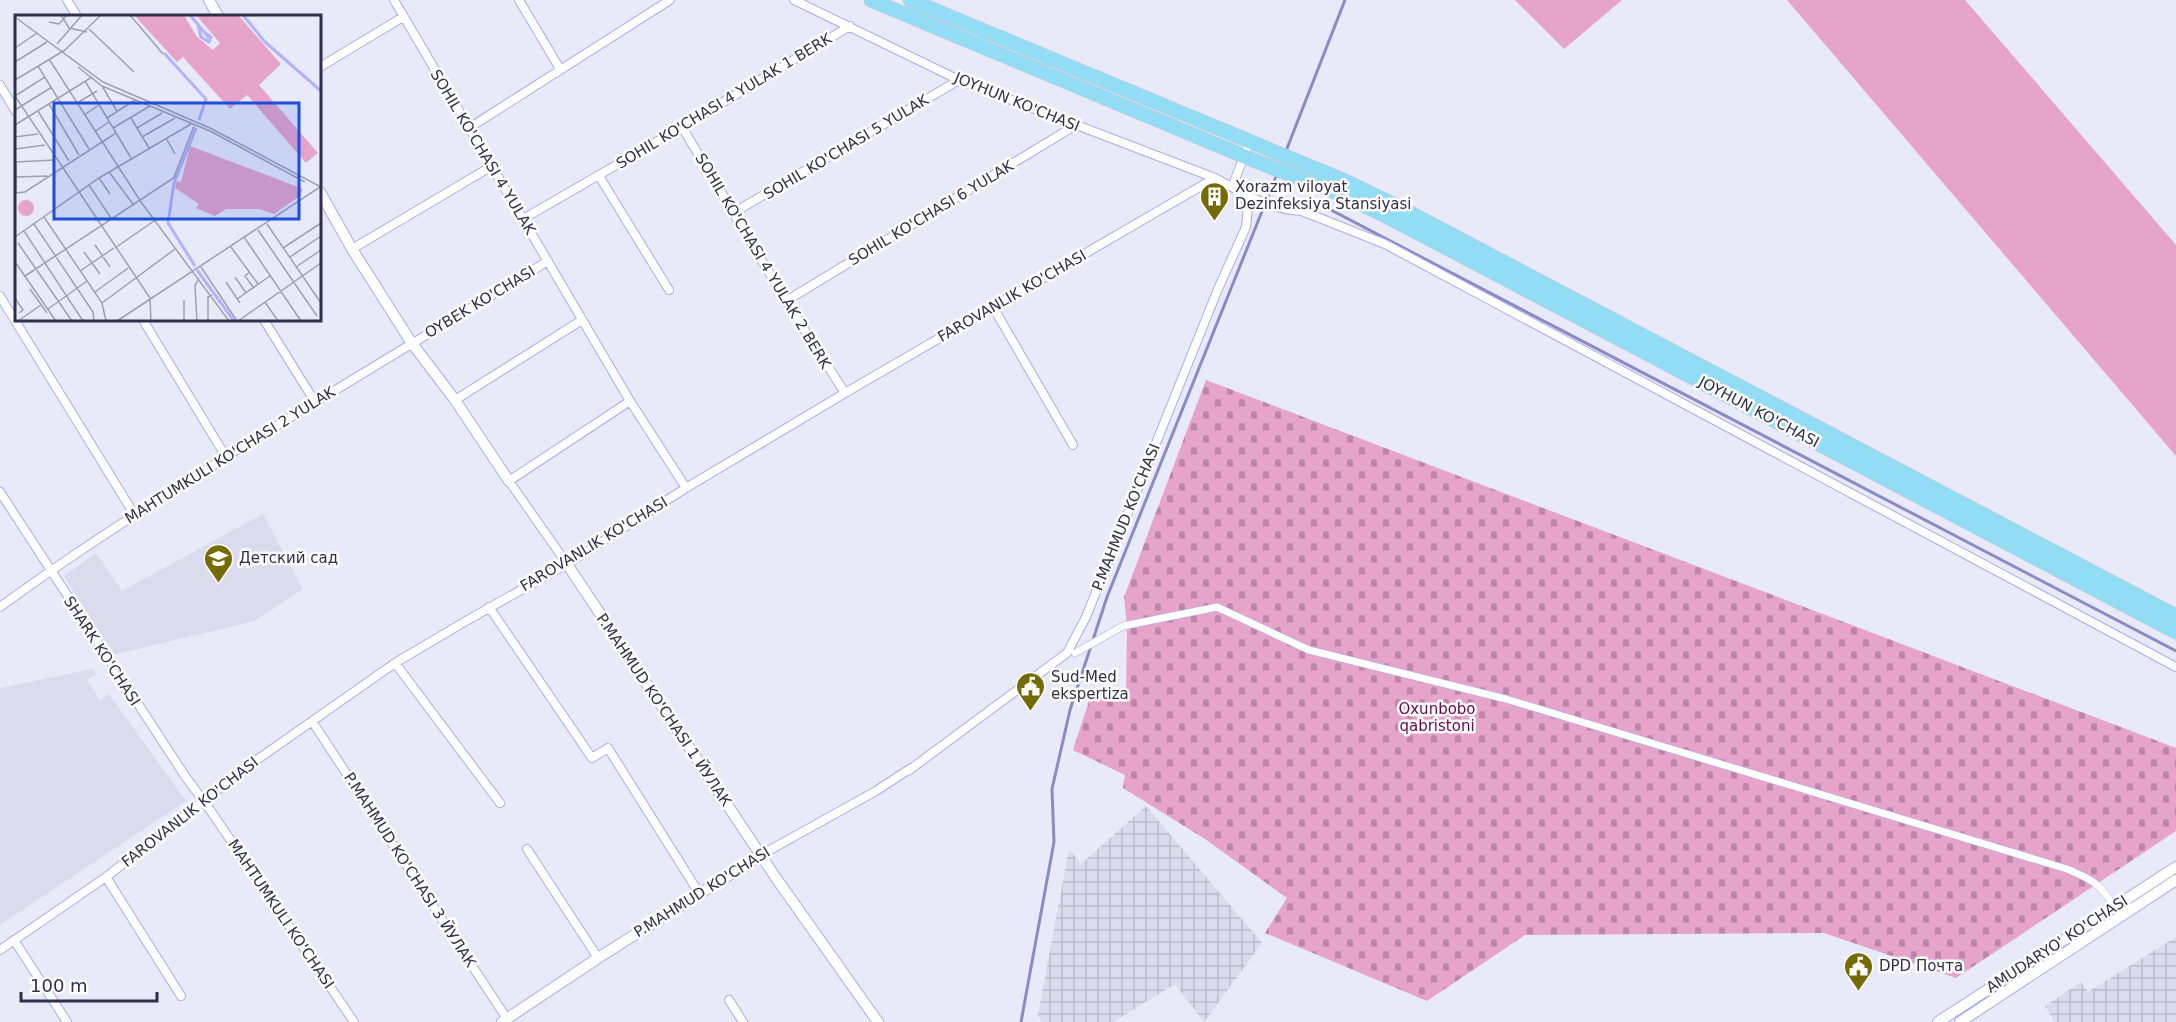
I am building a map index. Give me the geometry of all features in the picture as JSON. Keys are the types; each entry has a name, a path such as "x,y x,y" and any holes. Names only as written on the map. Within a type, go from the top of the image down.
{"main road":[{"path":"871,0 1249,158"},
{"path":"910,0 1254,143"},
{"name":"JOYHUN KO'CHASI","path":"1254,143 1345,181 1406,211 2176,616"},
{"name":"JOYHUN KO'CHASI","path":"1249,158 1384,215 2176,632"}],"street":[{"path":"67,0 76,15"},
{"path":"209,0 217,15"},
{"name":"SOHIL KO'CHASI 4 YULAK","path":"394,0 582,320 686,488"},
{"path":"519,0 560,69"},
{"path":"469,128 670,0"},
{"name":"JOYHUN KO'CHASI","path":"794,0 958,80 1215,178 1244,196 1287,210 1302,211 1385,244 2176,667"},
{"path":"321,66 403,17"},
{"name":"SOHIL KO'CHASI 4 YULAK 1 BERK","path":"523,219 682,128 850,26"},
{"name":"SOHIL KO'CHASI 5 YULAK","path":"733,213 958,80"},
{"path":"0,85 15,110"},
{"name":"SOHIL KO'CHASI 6 YULAK","path":"786,301 1076,125"},
{"name":"SOHIL KO'CHASI 4 YULAK 2 BERK","path":"682,128 786,301 845,393"},
{"path":"1232,187 1249,158 1254,143"},
{"path":"352,249 492,166"},
{"name":"SOHIL KO'CHASI 4 YULAK 1 BERK","path":"598,176 669,290"},
{"name":"FAROVANLIK KO'CHASI","path":"0,950 106,877 206,804 312,721 396,663 489,607 567,564 686,488 845,393 1215,178"},
{"name":"OYBEK KO'CHASI","path":"321,194 352,249 411,342 455,400 567,564"},
{"name":"P.MAHMUD KO'CHASI","path":"908,771 1067,653 1086,617 1214,300 1246,227 1248,207 1244,196"},
{"name":"OYBEK KO'CHASI","path":"411,342 548,261"},
{"path":"0,296 15,320"},
{"path":"993,307 1073,445"},
{"path":"455,400 582,320"},
{"path":"15,321 134,514"},
{"path":"144,321 226,457"},
{"path":"265,321 315,402"},
{"name":"MAHTUMKULI KO'CHASI 2 YULAK","path":"0,607 134,514 411,342"},
{"path":"509,481 630,400"},
{"name":"SHARK KO'CHASI","path":"0,492 3,502 185,776 206,804"},
{"name":"P.MAHMUD KO'CHASI 1 ЙУЛАК","path":"567,564 760,855 878,1022"},
{"path":"489,607 592,758 608,748 699,894"},
{"path":"1074,653 1124,626 1217,607 1309,650 1506,699 2067,869 2091,879 2108,896 2114,907"},
{"name":"P.MAHMUD KO'CHASI","path":"505,1020 760,855 908,771 1074,653"},
{"path":"396,663 500,803"},
{"name":"P.MAHMUD KO'CHASI 3 ЙУЛАК","path":"312,721 505,1020"},
{"name":"MAHTUMKULI KO'CHASI","path":"206,804 354,1022"},
{"path":"527,849 598,958"},
{"name":"AMUDARYO' KO'CHASI","path":"1938,1022 2176,867"},
{"path":"106,877 182,996"},
{"path":"1960,1022 2176,880"},
{"path":"14,940 67,1022"},
{"path":"729,1000 743,1022"}],"shaded area":[{"name":"Детский сад","path":"263,514 303,589 254,621 113,655 64,576 96,553 122,591"},
{"path":"92,669 96,674 87,680 100,700 109,694 186,801 0,925 0,688"},
{"path":"1146,806 1262,943 1204,1022 1175,984 1113,1022 1042,1022 1038,1015 1069,849 1081,864"},
{"path":"2176,937 2176,1022 2055,1022 2045,1006 2081,982 2088,992"}],"green space":[{"path":"1515,0 1622,0 1564,49"},
{"path":"1787,0 1965,0 2176,245 2176,456"},
{"name":"Oxunbobo qabristoni","path":"1206,380 2176,748 2176,831 1956,978 1824,933 1525,935 1427,1001 1265,933 1287,898 1205,839 1123,788 1125,775 1073,750 1093,689 1126,698 1127,626 1124,597"}],"waterway":[{"path":"1286,151 1345,0"},
{"path":"1021,1022 1054,842 1052,789 1070,710 1107,597 1277,174"},
{"path":"1310,199 2176,651"}],"place":[{"name":"Xorazm viloyat Dezinfeksiya Stansiyasi","path":"1214,222"},
{"name":"Детский сад","path":"218,584"},
{"name":"Sud-Med ekspertiza","path":"1030,712"},
{"name":"DPD Почта","path":"1858,992"}]}
